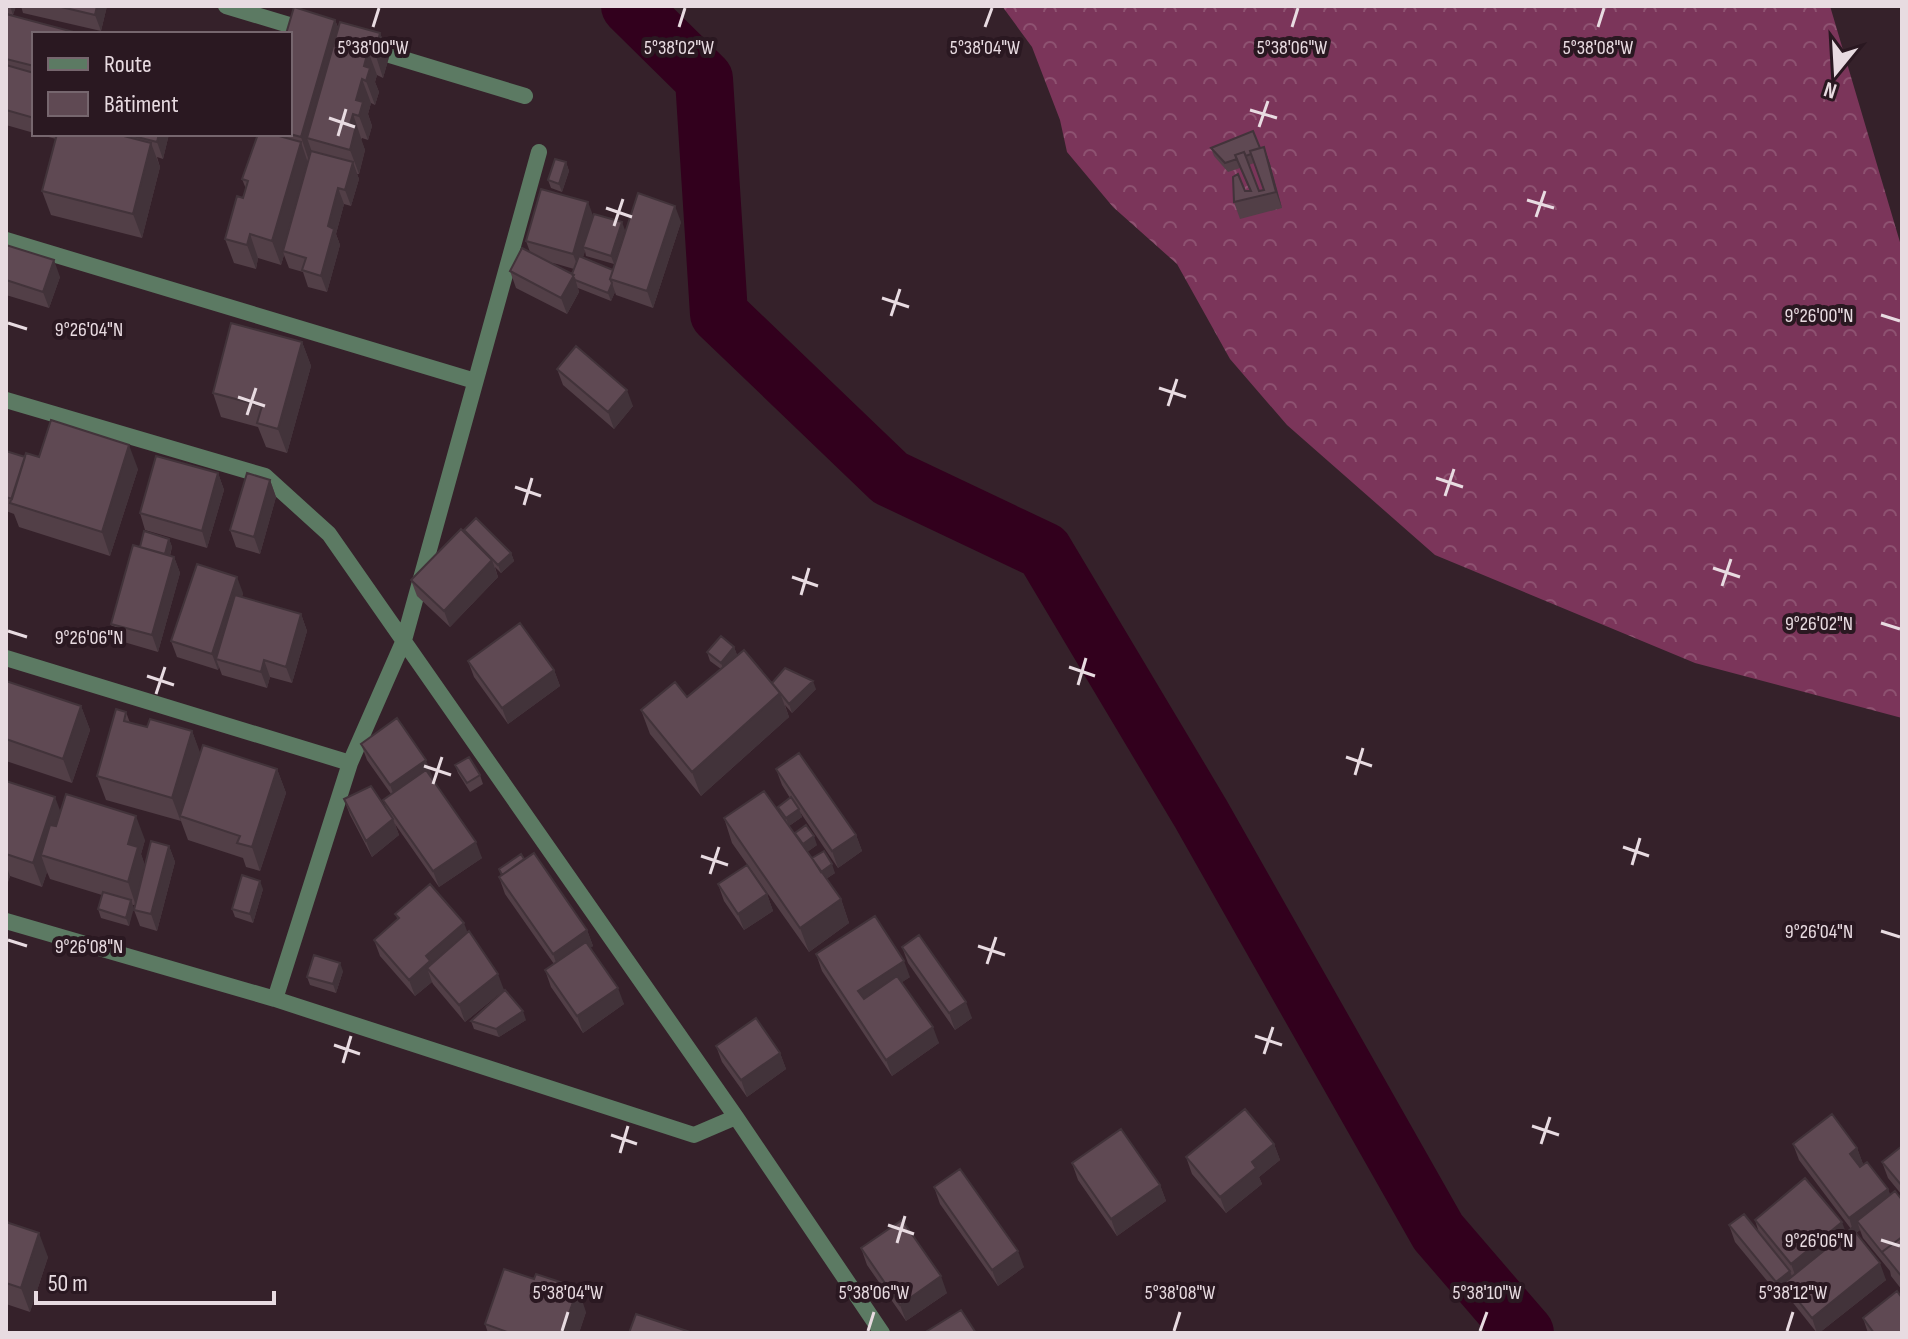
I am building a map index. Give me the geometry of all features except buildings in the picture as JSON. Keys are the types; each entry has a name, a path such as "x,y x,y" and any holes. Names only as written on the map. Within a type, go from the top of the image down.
{"street":[{"path":"226,6 331,38"},
{"path":"361,47 525,96"},
{"path":"275,999 350,763 404,640 539,152"},
{"path":"6,240 475,381"},
{"path":"6,400 265,476 329,534 736,1117 882,1333"},
{"path":"6,658 350,763"},
{"path":"6,921 275,999 694,1135 736,1117"}],"green space":[{"path":"1002,6 1830,6 1902,249 1902,718 1695,663 1435,555 1287,425 1230,359 1177,264 1113,207 1067,152 1060,120 1032,47"}],"waterway":[{"path":"630,6 704,79 719,314 890,478 1044,551 1201,814 1438,1232 1525,1333"}]}
